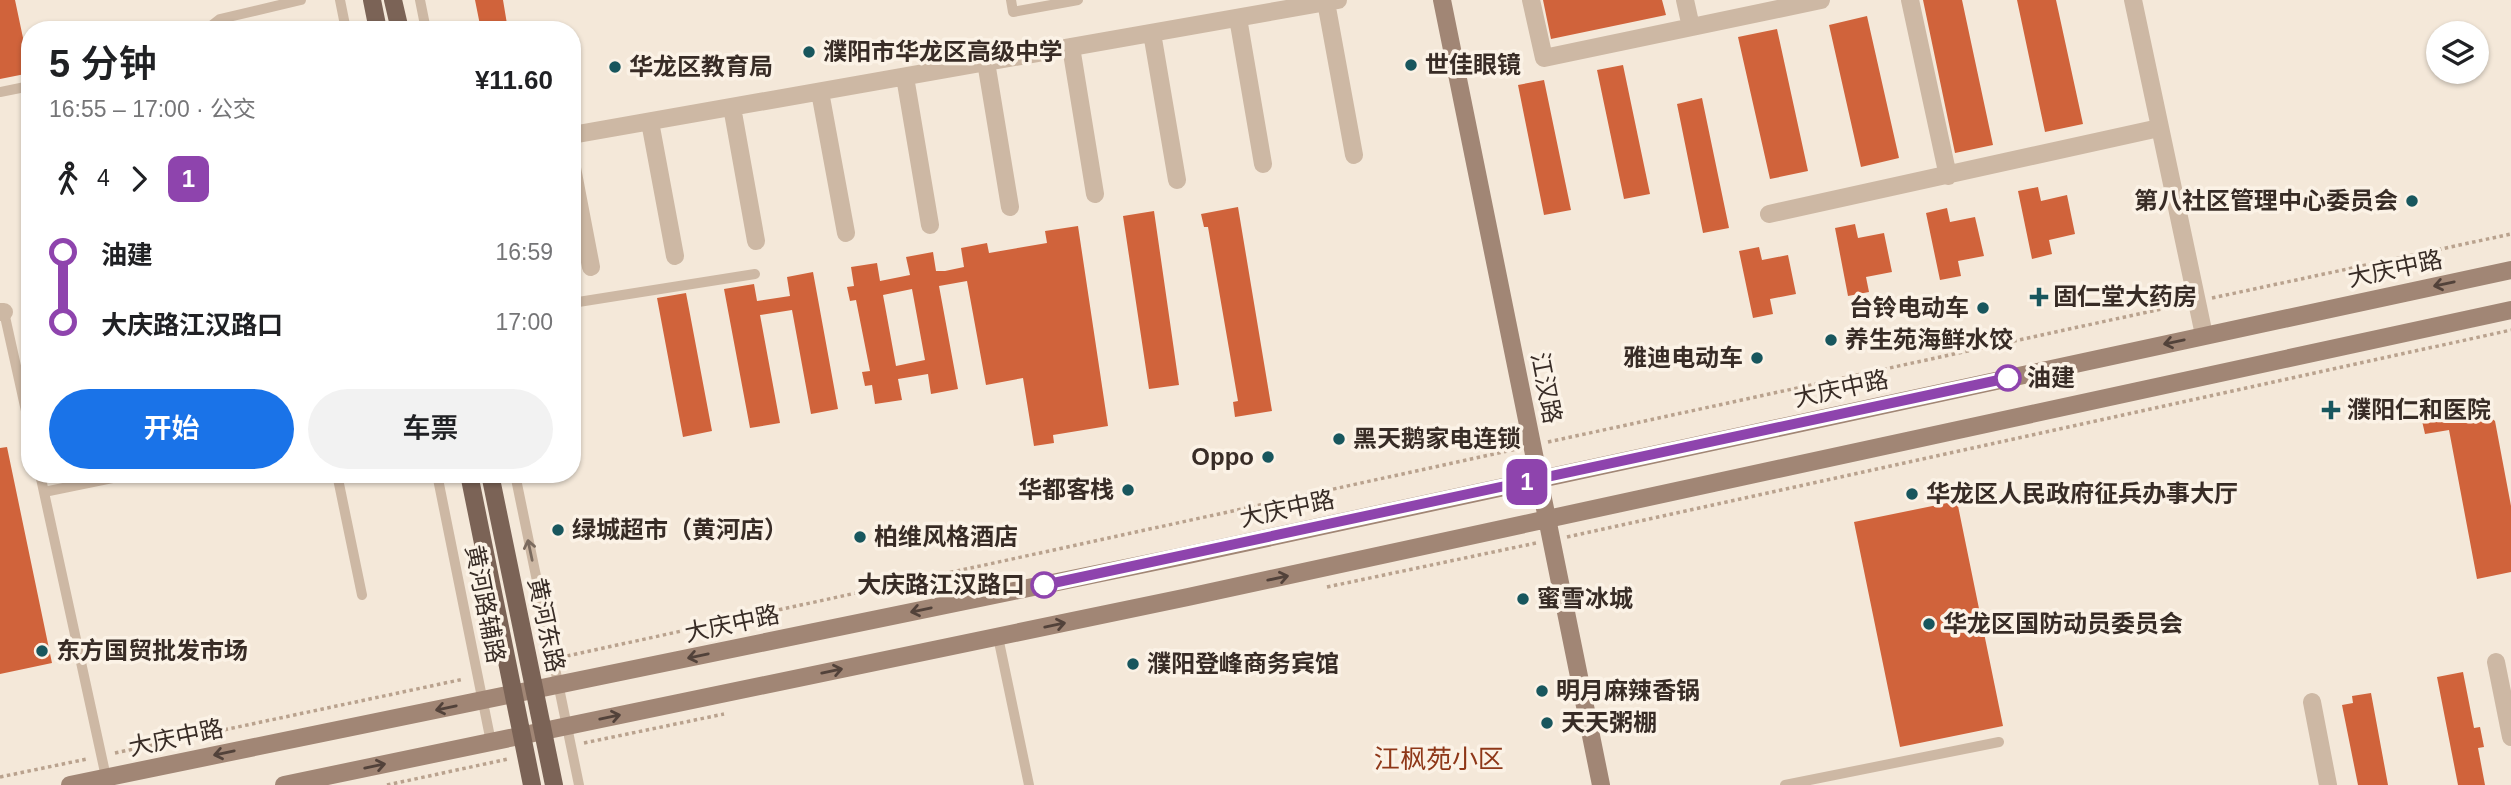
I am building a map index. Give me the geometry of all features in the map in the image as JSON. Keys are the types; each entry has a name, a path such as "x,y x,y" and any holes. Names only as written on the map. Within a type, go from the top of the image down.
{"main road":[{"path":"372,0 376,21"},
{"path":"393,0 398,21"},
{"name":"江汉路","path":"1442,0 1601,785"},
{"name":"大庆中路","path":"70,785 1179,557 2511,270"},
{"path":"284,785 1547,520 2511,310"},
{"name":"黄河东路","path":"470,483 532,785"},
{"name":"黄河东路","path":"492,483 554,785"}],"street":[{"path":"1531,0 1544,58 1821,0"},
{"path":"1685,0 1691,27"},
{"path":"1910,0 1948,176"},
{"path":"2133,0 2204,335"},
{"path":"581,133 1332,1 1354,155"},
{"path":"1238,18 1264,164"},
{"path":"1152,33 1177,180"},
{"path":"1071,47 1095,194"},
{"path":"986,62 1010,207"},
{"path":"905,77 930,225"},
{"path":"820,92 846,233"},
{"path":"732,107 756,240"},
{"path":"650,121 675,256"},
{"path":"1769,214 2159,128"},
{"path":"581,213 592,267"},
{"path":"2496,662 2511,737"},
{"path":"2312,702 2328,785"}],"lane":[{"path":"217,21 301,0"},
{"path":"340,0 344,21"},
{"path":"420,0 424,21"},
{"path":"1010,0 1013,12 1078,0"},
{"path":"0,92 21,88"},
{"path":"581,302 755,274"},
{"path":"2,312 21,391"},
{"path":"42,483 106,778"},
{"path":"44,492 88,483"},
{"path":"339,483 362,595"},
{"name":"黄河路辅路","path":"440,483 491,742"},
{"path":"517,483 579,785"},
{"path":"998,637 1029,785"},
{"path":"1785,785 1999,742"}],"path":[{"path":"553,659 2511,234"},
{"path":"0,778 478,676"},
{"path":"387,785 423,777"}],"building":[{"path":"0,0 15,0 21,29 21,75 0,79"},
{"path":"475,0 503,0 506,21 479,21"},
{"path":"1543,0 1662,0 1666,15 1551,39"},
{"path":"1923,0 1962,0 1993,145 1955,153"},
{"path":"2017,0 2056,0 2083,124 2045,132"},
{"path":"1867,16 1899,158 1861,167 1829,25"},
{"path":"1777,29 1808,171 1770,179 1738,37"},
{"path":"1623,65 1650,194 1624,199 1597,70"},
{"path":"1544,80 1571,210 1544,215 1518,85"},
{"path":"1702,98 1729,228 1703,233 1677,104"},
{"path":"2038,187 2041,201 2067,195 2075,234 2049,240 2052,254 2032,259 2018,191"},
{"path":"1238,207 1272,411 1235,417 1233,402 1238,401 1208,227 1204,227 1201,214"},
{"path":"1947,208 1950,222 1975,217 1984,256 1958,261 1961,276 1940,280 1926,213"},
{"path":"1154,211 1179,385 1149,389 1123,216"},
{"path":"1855,224 1858,238 1884,233 1892,272 1866,277 1869,292 1848,296 1835,228"},
{"path":"1078,226 1108,426 1053,435 1054,443 1034,446 1023,378 986,385 967,281 939,286 958,389 931,394 928,374 898,379 902,400 875,404 872,385 865,386 862,372 870,371 856,300 850,301 847,287 854,286 851,267 877,263 880,281 910,275 906,257 933,252 936,271 945,271 964,267 961,248 987,243 989,253 1047,243 1045,231","holes":["912,289 925,360 896,366 883,295"]},
{"path":"1759,247 1762,260 1788,255 1796,294 1770,299 1773,314 1753,318 1739,251"},
{"path":"813,272 838,409 811,414 792,310 760,315 780,423 750,428 724,289 754,284 757,301 790,296 787,277"},
{"path":"686,293 712,431 683,437 657,298"},
{"path":"2470,402 2495,421 2511,506 2511,572 2477,579 2449,430 2425,434 2420,412"},
{"path":"7,447 52,663 0,674 0,448"},
{"name":"华龙区国防动员委员会","path":"1957,501 2003,726 1900,747 1854,522"},
{"path":"2463,672 2474,728 2480,727 2484,747 2478,748 2485,785 2458,785 2437,677"},
{"path":"2371,693 2388,785 2358,785 2342,705 2353,703 2352,696"}],"bus line":[{"name":"1","path":"1044,585 2008,378"}],"place":[{"name":"濮阳市华龙区高级中学","path":"809,52"},
{"name":"世佳眼镜","path":"1411,65"},
{"name":"华龙区教育局","path":"615,67"},
{"name":"第八社区管理中心委员会","path":"2412,201"},
{"name":"固仁堂大药房","path":"2039,297"},
{"name":"台铃电动车","path":"1983,308"},
{"name":"养生苑海鲜水饺","path":"1831,340"},
{"name":"雅迪电动车","path":"1757,358"},
{"name":"油建","path":"2008,378"},
{"name":"濮阳仁和医院","path":"2331,410"},
{"name":"黑天鹅家电连锁","path":"1339,439"},
{"name":"Oppo","path":"1268,457"},
{"name":"华都客栈","path":"1128,490"},
{"name":"华龙区人民政府征兵办事大厅","path":"1912,494"},
{"name":"绿城超市（黄河店）","path":"558,530"},
{"name":"柏维风格酒店","path":"860,537"},
{"name":"大庆路江汉路口","path":"1044,585"},
{"name":"蜜雪冰城","path":"1523,599"},
{"name":"华龙区国防动员委员会","path":"1929,624"},
{"name":"东方国贸批发市场","path":"42,651"},
{"name":"濮阳登峰商务宾馆","path":"1133,664"},
{"name":"明月麻辣香锅","path":"1542,691"},
{"name":"天天粥棚","path":"1547,723"}],"district":[{"name":"江枫苑小区","path":"1439,759"}]}
